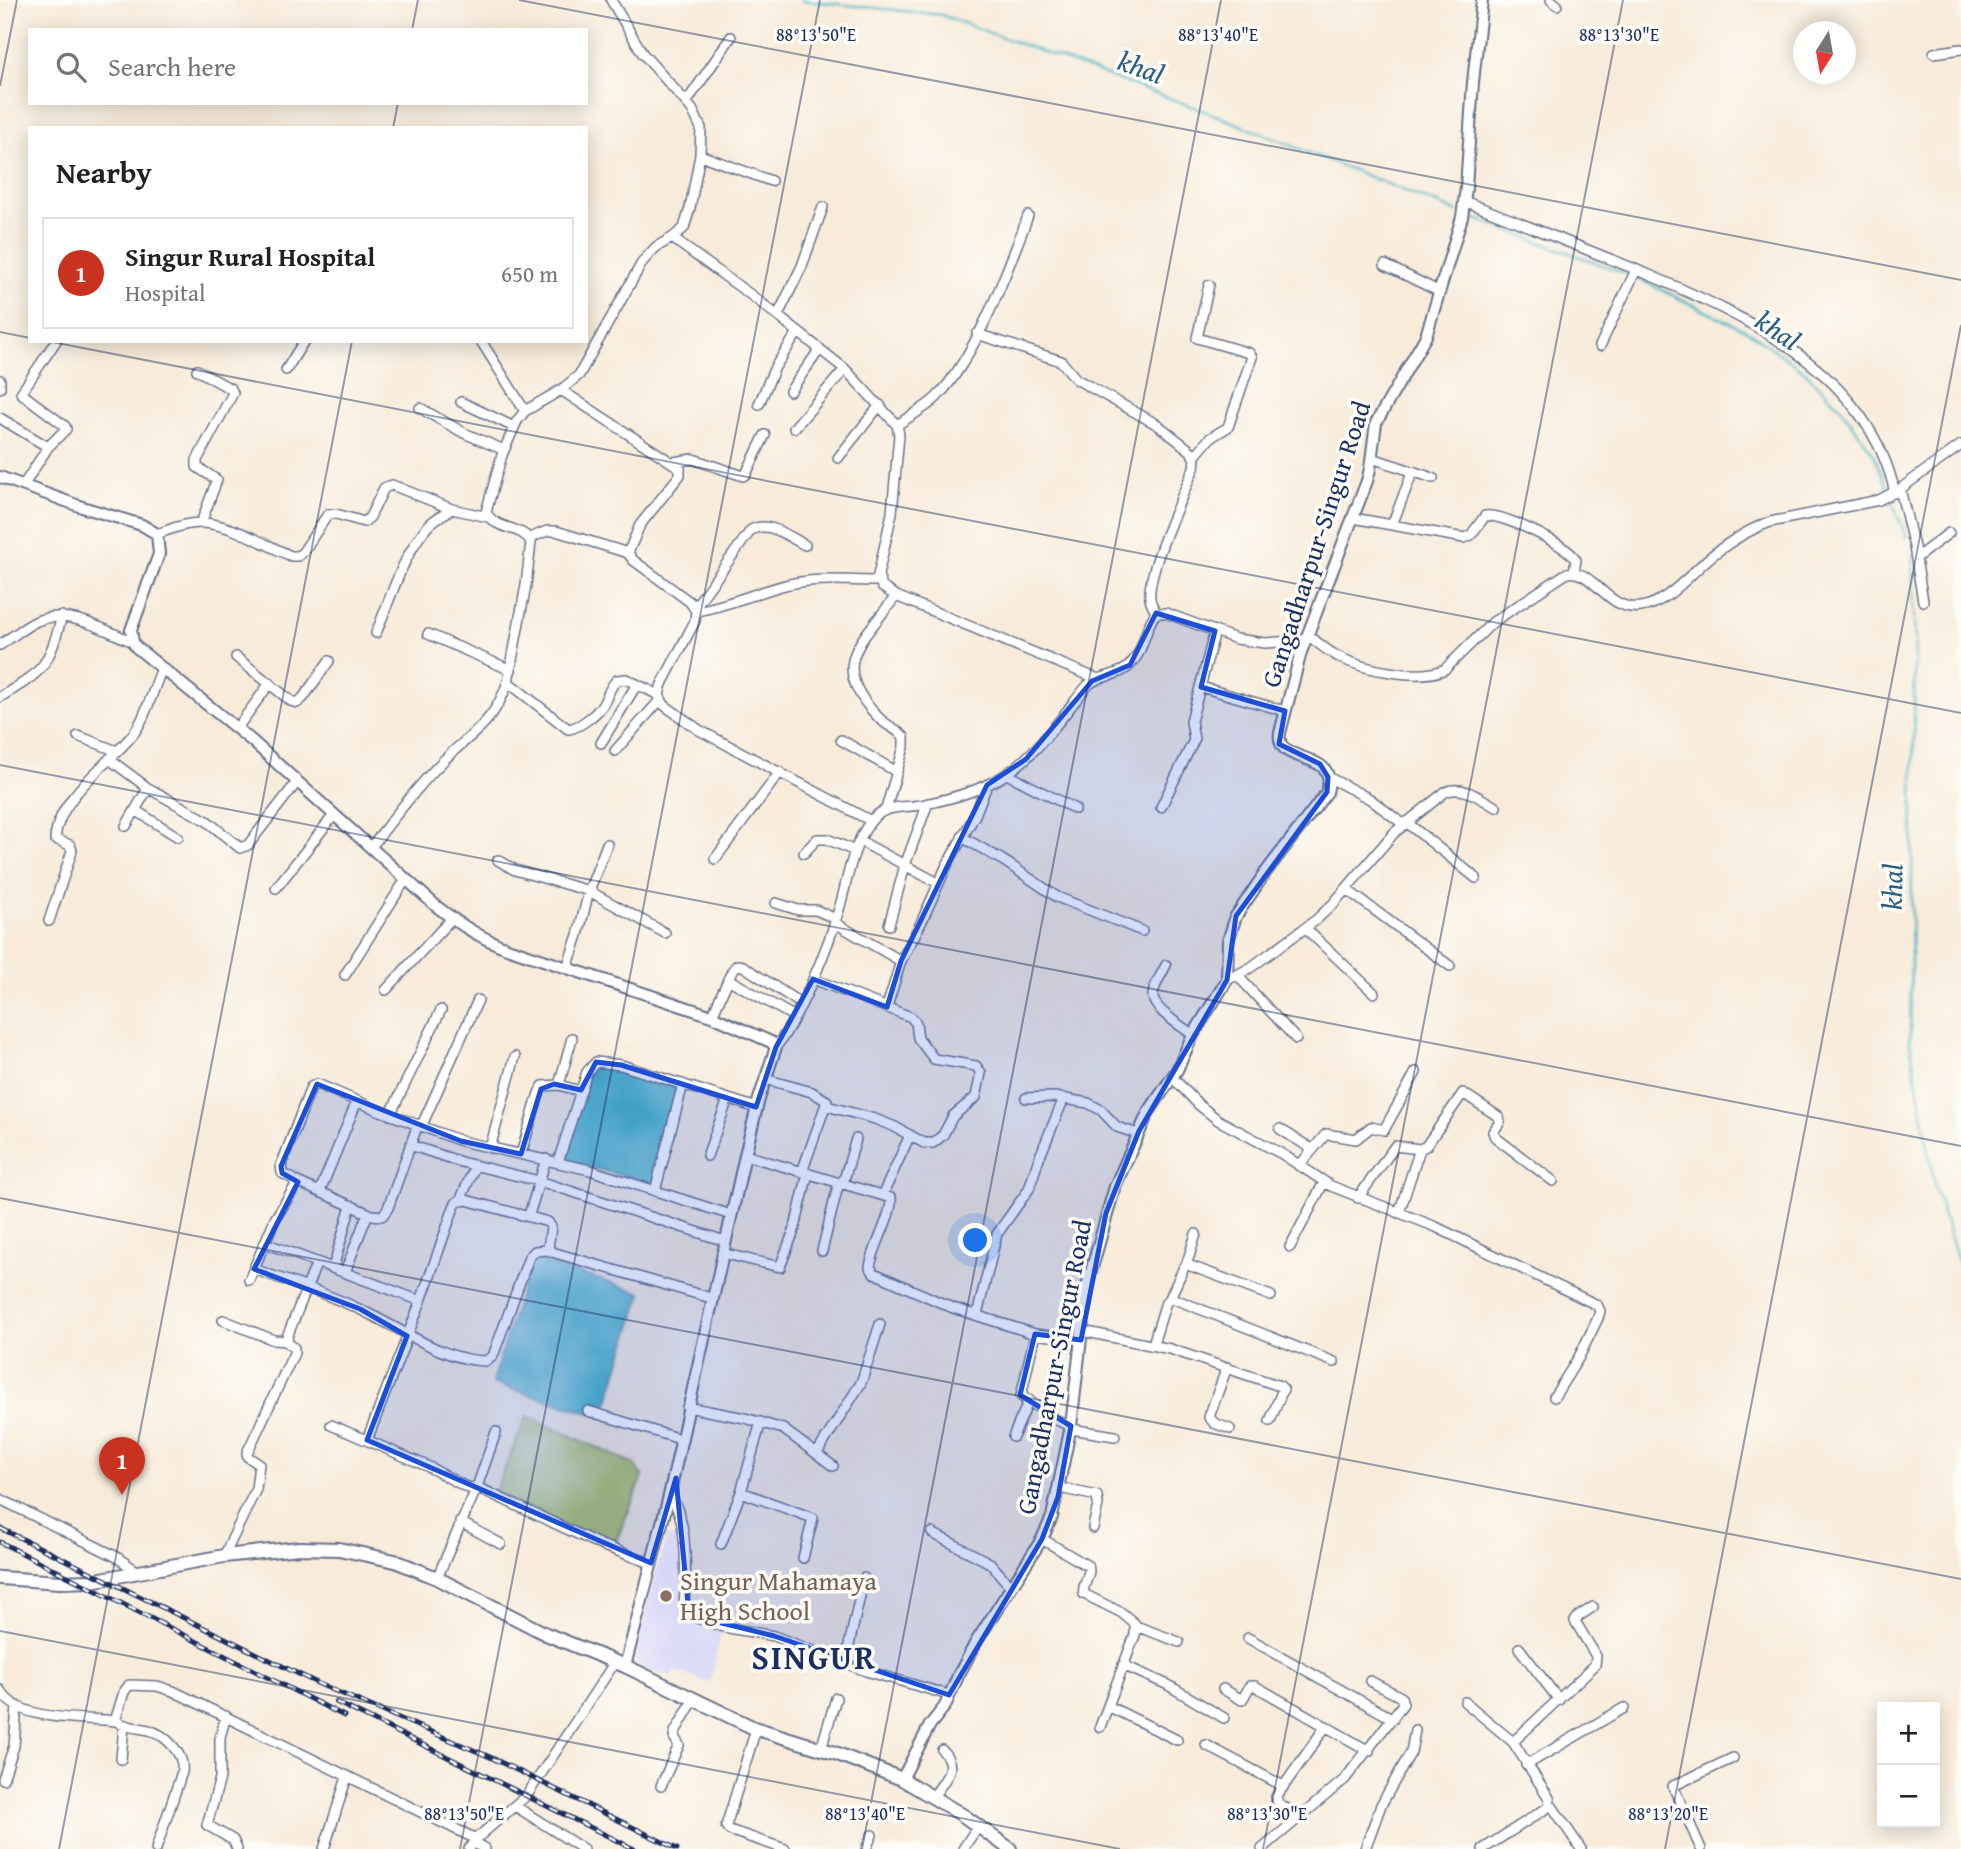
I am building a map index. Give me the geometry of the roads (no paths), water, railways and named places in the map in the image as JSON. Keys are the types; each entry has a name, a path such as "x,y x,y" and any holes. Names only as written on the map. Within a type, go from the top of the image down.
{"main road":[{"path":"0,1578 78,1583 224,1556 284,1549 339,1549 395,1561 437,1578 546,1634 620,1664 756,1728 821,1748 902,1779 1010,1849"}],"street":[{"path":"488,517 487,506 514,427 525,411 573,382 586,365 643,261 656,247 684,228 688,219 700,155 701,128 686,103 643,54 611,0"},
{"name":"Gangadharpur-Singur Road","path":"1328,777 1320,764 1287,750 1281,744 1281,729 1297,662 1367,481 1376,423 1419,351 1440,292 1464,201 1482,0"},
{"path":"686,103 732,37"},
{"path":"1934,53 1961,49"},
{"path":"700,155 771,181"},
{"path":"1464,201 1577,244 1733,313 1775,337 1804,358 1849,400 1866,422 1890,470 1916,558 1923,601"},
{"path":"778,315 803,266 822,207"},
{"path":"897,425 943,390 977,334 1006,274 1028,216"},
{"path":"672,238 778,315 845,369 897,425 899,435 894,502 878,581"},
{"path":"1385,265 1440,292"},
{"path":"1600,346 1636,270"},
{"path":"1156,613 1150,598 1151,584 1167,532 1194,468 1195,456 1210,438 1228,427 1252,357 1250,352 1198,338 1209,285"},
{"path":"760,404 775,368 799,332"},
{"path":"977,334 1061,361 1076,379 1158,425 1195,456"},
{"path":"23,486 48,447 65,432 66,427 21,393 55,343"},
{"path":"286,370 303,343"},
{"path":"482,343 525,411"},
{"path":"790,391 820,349"},
{"path":"794,428 845,369"},
{"path":"197,370 232,389 233,393 197,460 197,467 217,480 201,523"},
{"path":"0,380 0,388"},
{"path":"561,390 680,468 680,475 640,525 628,552"},
{"path":"461,402 514,427"},
{"path":"838,458 880,405"},
{"path":"420,408 464,433 504,450"},
{"path":"0,418 48,447"},
{"path":"673,462 693,458 743,476 765,435"},
{"path":"1156,613 1166,613 1250,642 1307,638 1360,665 1413,674 1436,673 1445,669 1493,622 1567,573 1574,571 1583,575 1609,599 1620,605 1629,608 1642,607 1665,596 1714,553 1755,527 1879,500 1897,491 1961,445"},
{"path":"1372,458 1433,478"},
{"path":"1392,525 1413,471"},
{"path":"0,477 82,508 142,525 157,534"},
{"path":"157,534 175,527 201,523 228,529 295,557 303,552 328,514 359,522 368,520 387,485 400,487 452,509 488,517 495,523 530,538 547,531 556,531 628,552 633,560 695,609 715,608 786,585 823,580 878,581 887,592 1098,679"},
{"path":"376,633 416,543 429,524 452,509"},
{"path":"1353,518 1464,538 1471,535 1485,516 1494,515 1569,551 1576,560 1574,571"},
{"path":"615,751 660,697 662,684 695,621 695,609 751,530 755,527 771,528 805,545"},
{"path":"1916,558 1949,533"},
{"path":"133,642 133,623 159,554 157,534"},
{"path":"371,847 439,765 490,719 503,697 511,670 528,573 530,538"},
{"path":"886,809 904,747 903,734 876,714 854,685 851,670 854,653 896,596"},
{"path":"473,1844 527,1795 620,1664 668,1496 722,1253 765,1079 776,1047 813,979 836,921 855,851 871,821 886,809 928,803 987,785 1007,774 1026,759 1088,685 1130,665 1141,650 1156,613"},
{"path":"0,697 29,680 43,668 51,654 62,616"},
{"path":"0,645 39,620 62,616 96,626 133,642 237,728 406,879 471,932 491,942 712,1016 771,1042 776,1047"},
{"path":"1161,807 1194,740 1191,721 1215,631"},
{"path":"428,634 511,670"},
{"path":"236,657 291,701 300,702 329,661"},
{"path":"49,921 72,851 70,845 55,839 58,821 84,785 138,727 162,668"},
{"path":"508,682 558,723 571,729 601,707 611,686 617,680 621,678 637,684 660,697 670,711 699,730 871,821"},
{"path":"237,728 270,683"},
{"path":"601,743 637,684"},
{"path":"1201,687 1285,711"},
{"path":"78,736 117,751"},
{"path":"841,740 897,772"},
{"path":"109,759 148,788 200,816 243,849 297,782"},
{"path":"715,859 780,772"},
{"path":"1007,774 1075,809"},
{"path":"1296,1039 1232,978 1228,941 1236,916 1327,792 1328,777 1370,799 1476,878"},
{"path":"887,1007 901,961 938,883 975,815 987,785"},
{"path":"125,826 148,788"},
{"path":"1232,978 1325,912 1381,846 1405,823 1451,789 1466,791 1496,807"},
{"path":"889,925 905,865 928,803"},
{"path":"135,810 178,837"},
{"path":"276,888 334,815"},
{"path":"962,837 1071,904 1142,931"},
{"path":"804,853 814,841 821,839 855,851"},
{"path":"860,841 938,883"},
{"path":"567,968 589,891 607,844"},
{"path":"498,860 515,870 589,891 665,933"},
{"path":"345,975 406,879"},
{"path":"1346,889 1450,966"},
{"path":"776,903 798,910 816,910 901,961"},
{"path":"386,990 452,918"},
{"path":"1305,928 1374,993"},
{"path":"1166,965 1153,992 1153,1001 1158,1009 1193,1035"},
{"path":"712,1016 736,966 743,966 800,1003"},
{"name":"Gangadharpur-Singur Road","path":"902,1779 930,1724 942,1712 976,1642 1042,1539 1052,1517 1071,1427 1087,1286 1115,1186 1155,1100 1172,1077 1193,1035 1232,978"},
{"path":"728,979 793,1016"},
{"path":"813,979 914,1019 918,1038 934,1059 939,1062 976,1066 981,1073 976,1097 953,1116 941,1139 930,1143 886,1123 827,1106"},
{"path":"478,1000 420,1124 410,1145 387,1212 382,1216 368,1213 282,1173 281,1166 314,1084 322,1085 390,1115 420,1124 461,1141 558,1162 731,1215"},
{"path":"390,1115 440,1010"},
{"path":"559,1085 572,1038"},
{"path":"490,1148 515,1057"},
{"path":"558,1162 590,1067 600,1062 621,1065 757,1108"},
{"path":"1299,1166 1326,1134 1356,1139 1371,1127 1384,1130 1416,1072"},
{"path":"1172,1077 1218,1120 1270,1147 1324,1182 1358,1198 1436,1227 1599,1307 1600,1314 1590,1335 1554,1397"},
{"path":"722,1253 780,1267 795,1227 805,1172 827,1106 827,1101 820,1095 765,1079"},
{"path":"521,1154 541,1088 548,1084 580,1091"},
{"path":"655,1191 683,1084"},
{"path":"1358,1198 1395,1146 1420,1149 1426,1146 1441,1128 1461,1094 1466,1094 1499,1117 1500,1122 1493,1132 1494,1137 1553,1181"},
{"path":"1026,1098 1064,1098 1096,1106 1117,1127 1138,1134"},
{"path":"977,1315 996,1234 1031,1186 1038,1161 1064,1098"},
{"path":"707,1156 728,1099"},
{"path":"320,1191 357,1101"},
{"path":"1280,1129 1312,1149"},
{"path":"883,1194 910,1135"},
{"path":"822,1251 856,1139"},
{"path":"410,1145 475,1166 539,1181 725,1241"},
{"path":"1399,1213 1420,1149"},
{"path":"745,1155 891,1198 892,1203 874,1249 870,1267 872,1272 935,1302 1035,1334 1153,1344 1282,1387 1282,1395 1270,1421"},
{"path":"529,1215 546,1159"},
{"path":"367,1440 454,1207 460,1200 475,1166"},
{"path":"249,1280 275,1219 295,1188 295,1181"},
{"path":"1290,1247 1324,1182"},
{"path":"460,1200 529,1215 550,1223 549,1250"},
{"path":"333,1268 351,1205"},
{"path":"345,1272 368,1213"},
{"path":"1153,1344 1166,1302 1186,1266 1196,1234"},
{"path":"265,1243 421,1301"},
{"path":"254,1269 360,1309 407,1336 482,1361 490,1360 529,1257 535,1251 549,1250 712,1298"},
{"path":"287,1341 317,1262"},
{"path":"1186,1266 1197,1267 1271,1296"},
{"path":"1170,1298 1334,1362"},
{"path":"223,1320 274,1340 287,1341 294,1348 247,1454 259,1465 256,1489 224,1556"},
{"path":"817,1453 861,1383 880,1324"},
{"path":"1035,1334 1021,1394 1054,1420 1071,1427 1115,1436"},
{"path":"1227,1367 1209,1417 1214,1423 1230,1429"},
{"path":"1013,1437 1029,1400"},
{"path":"687,1407 761,1422 789,1432 833,1466"},
{"path":"588,1411 680,1439"},
{"path":"721,1544 741,1492 761,1422"},
{"path":"331,1425 427,1466 468,1488 477,1487 601,1545 651,1563"},
{"path":"437,1578 477,1487 496,1432"},
{"path":"1059,1488 1097,1496 1098,1505 1093,1528"},
{"path":"741,1492 813,1518 803,1558"},
{"path":"668,1496 677,1507 681,1522 685,1573 684,1605 689,1615 723,1627 774,1636 909,1685 949,1695"},
{"path":"0,1499 115,1556 138,1572"},
{"path":"460,1522 501,1544"},
{"path":"932,1533 986,1561 1011,1587"},
{"path":"1042,1539 1087,1566 1089,1570 1083,1594 1122,1613 1133,1620 1136,1626 1100,1727"},
{"path":"845,1663 864,1578"},
{"path":"1513,1742 1595,1665 1596,1656 1575,1621 1593,1607"},
{"path":"1136,1626 1179,1642"},
{"path":"1248,1638 1393,1719"},
{"path":"1519,1648 1559,1700"},
{"path":"1123,1665 1168,1685 1224,1717"},
{"path":"1262,1849 1336,1788 1369,1751 1403,1704 1403,1699 1370,1681"},
{"path":"121,1759 120,1723 124,1692 131,1684 164,1688 226,1716 485,1849"},
{"path":"1223,1689 1242,1700 1250,1686 1255,1686 1369,1751"},
{"path":"0,1690 8,1703 14,1745 3,1779"},
{"path":"821,1748 836,1698"},
{"path":"661,1786 679,1745 674,1737 675,1732 694,1699"},
{"path":"1465,1702 1513,1742 1581,1849"},
{"path":"8,1703 57,1717 120,1723 155,1733 174,1748 183,1763 182,1772 156,1849"},
{"path":"1108,1706 1177,1740"},
{"path":"1526,1765 1624,1708"},
{"path":"226,1716 220,1737 220,1777 207,1825 233,1840 237,1849"},
{"path":"1300,1817 1276,1801 1276,1797 1326,1726"},
{"path":"756,1728 726,1826 729,1830 785,1849"},
{"path":"1365,1849 1381,1805 1410,1752 1415,1730"},
{"path":"1206,1745 1283,1786"},
{"path":"933,1797 951,1768 950,1760 942,1750"},
{"path":"1700,1849 1673,1786 1733,1758"},
{"path":"324,1849 347,1777"},
{"path":"1483,1849 1547,1808 1550,1803"},
{"path":"515,1806 583,1849"},
{"path":"963,1849 978,1826"},
{"path":"866,1849 872,1835"}],"water":[{"path":"588,1065 680,1088 656,1184 564,1161"},
{"path":"531,1258 642,1293 603,1417 492,1383"}],"waterway":[{"name":"khal","path":"801,0 941,15 1218,116 1457,212"},
{"name":"khal","path":"1471,217 1630,275"},
{"name":"khal","path":"1637,278 1751,333 1804,371 1841,408 1873,453 1888,488"},
{"name":"khal","path":"1892,502 1907,538"},
{"name":"khal","path":"1912,558 1915,640 1910,1043 1935,1188 1961,1270"}],"railway":[{"path":"0,1528 319,1684 490,1757 677,1849"},
{"path":"0,1542 344,1716"},
{"path":"336,1702 634,1849"}],"place":[{"name":"Singur Rural Hospital","path":"122,1495"},
{"name":"Singur Mahamaya High School","path":"666,1596"}],"district":[{"name":"SINGUR","path":"814,1657"}]}
